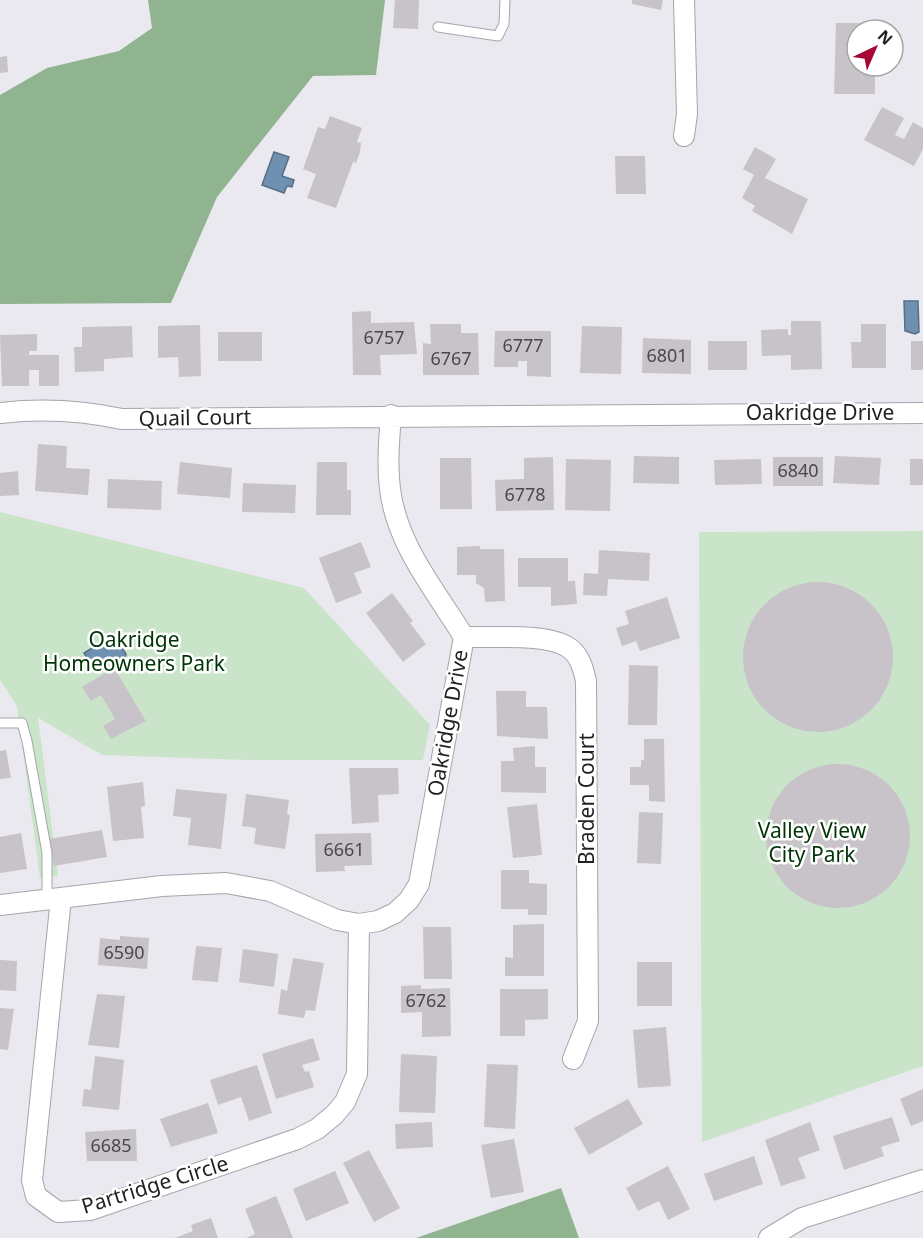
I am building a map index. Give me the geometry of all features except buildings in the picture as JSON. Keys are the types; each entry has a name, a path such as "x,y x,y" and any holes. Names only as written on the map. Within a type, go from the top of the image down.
{"street":[{"path":"684,0 687,114 684,136"},
{"name":"Quail Court","path":"0,413 39,409 83,411 122,419 391,415"},
{"name":"Oakridge Drive","path":"0,905 201,882 226,883 270,891 337,920 359,924 378,921 395,913 409,900 419,884 464,638 421,570 395,512 390,490 388,452 391,415 923,413"},
{"name":"Braden Court","path":"464,638 547,639 567,646 581,662 586,681 588,1021 573,1059"},
{"name":"Partridge Circle","path":"54,899 33,1180 36,1196 58,1212 90,1210 297,1139 317,1129 334,1115 345,1102 357,1074 359,924"},
{"path":"769,1238 802,1218 923,1180"}],"lane":[{"path":"438,27 498,36 504,24 505,0"},
{"path":"0,723 22,723 54,899"}],"green space":[{"path":"148,0 385,0 376,75 313,76 217,197 171,303 0,304 0,95 47,68 119,51 152,28"},
{"name":"Oakridge Homeowners Park","path":"0,512 304,588 430,725 423,760 246,760 102,755 38,718 58,876 40,878 17,706 0,680"},
{"name":"Valley View City Park","path":"923,531 923,1066 702,1142 699,532"},
{"path":"561,1188 579,1238 416,1238"}],"water":[{"path":"274,152 289,157 282,176 294,180 292,187 287,186 284,193 262,185"},
{"path":"904,301 918,301 919,332 915,334 905,331"},
{"path":"113,635 126,654 124,663 117,665 110,659 91,665 84,653"}]}
